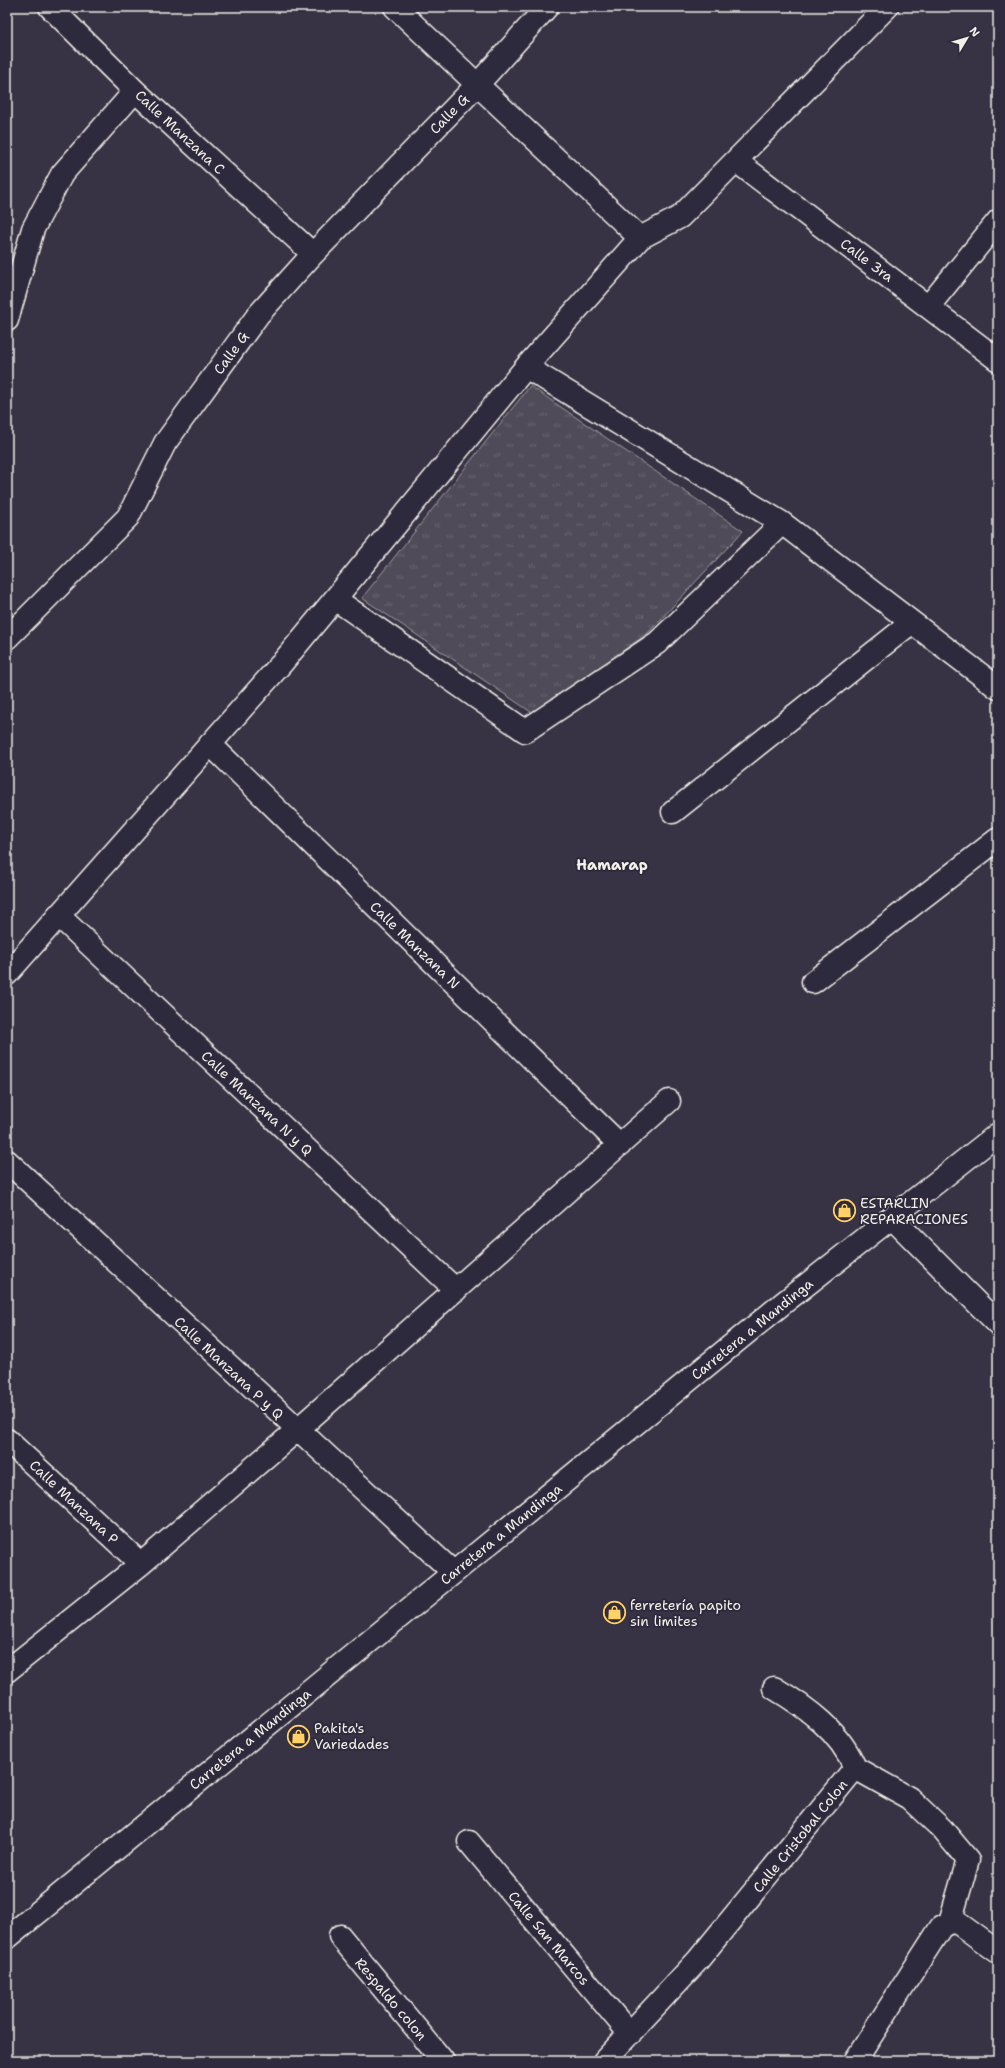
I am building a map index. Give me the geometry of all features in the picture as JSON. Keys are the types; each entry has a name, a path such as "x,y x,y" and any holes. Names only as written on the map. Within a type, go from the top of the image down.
{"street":[{"name":"Calle Manzana C","path":"50,7 135,91 313,254"},
{"path":"395,7 640,238"},
{"name":"Calle G","path":"7,638 128,517 165,443 258,315 313,254 478,84 547,7"},
{"path":"7,974 282,663 526,367 640,238 680,217 887,7"},
{"path":"7,320 33,229 62,174 135,91"},
{"name":"Calle 3ra","path":"736,161 998,360"},
{"path":"928,307 998,221"},
{"path":"526,367 782,523 998,688"},
{"path":"334,599 525,731 657,644 782,523"},
{"path":"673,812 911,623"},
{"name":"Calle Manzana N","path":"210,744 620,1145"},
{"path":"813,982 998,839"},
{"name":"Calle Manzana N y Q","path":"58,915 456,1290"},
{"path":"7,1671 141,1564 297,1430 668,1101"},
{"name":"Carretera a Mandinga","path":"7,1938 776,1309 998,1134"},
{"name":"Calle Manzana P y Q","path":"7,1161 297,1430 453,1572"},
{"path":"892,1218 998,1324"},
{"name":"Calle Manzana P","path":"7,1440 141,1564"},
{"path":"774,1688 804,1706 821,1721 849,1753 855,1768"},
{"name":"Calle Cristobal Colon","path":"604,2061 698,1960 855,1768 909,1798 942,1829 968,1860 950,1922"},
{"name":"Calle San Marcos","path":"469,1842 630,2034"},
{"path":"855,2061 941,1927 950,1922 958,1923 998,1952"},
{"name":"Respaldo colon","path":"340,1936 443,2061"}],"green space":[{"path":"530,386 743,531 648,633 534,714 362,598"}],"place":[{"name":"ESTARLIN REPARACIONES","path":"845,1211"},
{"name":"ferretería papito sin limites","path":"614,1613"},
{"name":"Pakita's Variedades","path":"298,1736"}],"district":[{"name":"Hamarap","path":"612,865"}]}
